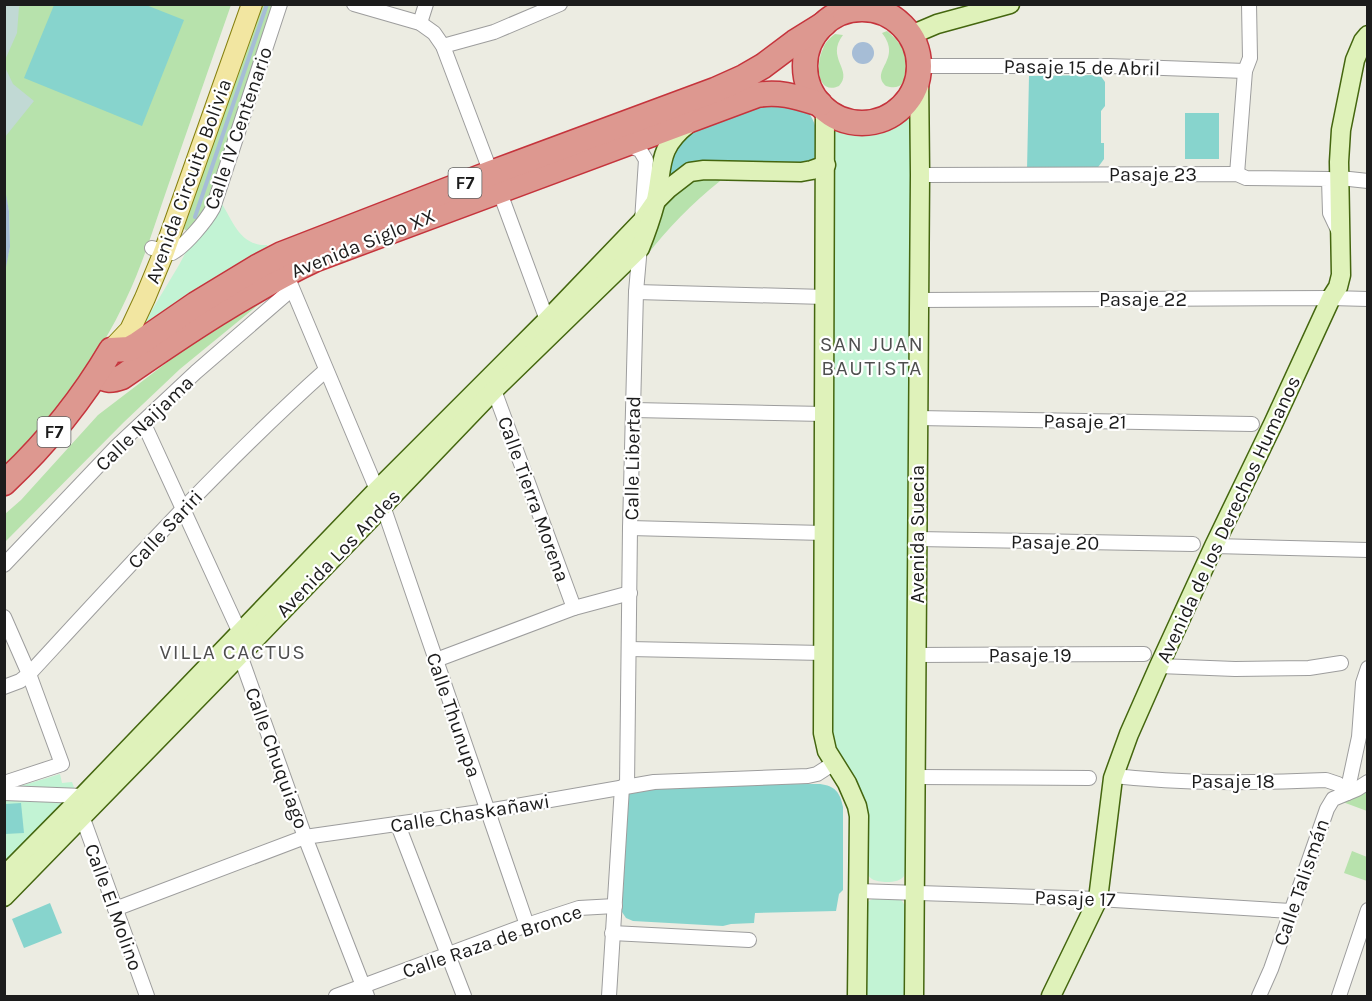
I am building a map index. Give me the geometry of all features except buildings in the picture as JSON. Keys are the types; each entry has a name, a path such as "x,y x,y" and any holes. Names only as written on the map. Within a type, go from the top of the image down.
{"highway":[{"name":"F7","path":"831,16 864,9 881,12 897,20"},
{"path":"822,106 810,89 806,62 813,37 831,16"},
{"name":"Avenida Siglo XX","path":"96,375 105,381 122,377 170,344 289,281 316,259 744,77 831,16"},
{"path":"897,20 915,44 919,68"},
{"name":"F7","path":"822,106 840,118 856,123 882,120 897,111 909,99 919,68"},
{"name":"Avenida Siglo XX","path":"111,350 129,349 138,344 196,304 282,254 495,182 624,144 757,95 781,93 822,106"},
{"name":"Avenida Circuito Bolivia","path":"4,483 39,449 64,420 111,350"}],"main road":[{"name":"Avenida Circuito Bolivia","path":"111,350 130,330 238,4"},
{"name":"Avenida Circuito Bolivia","path":"158,250 252,4"}],"street":[{"name":"Calle IV Centenario","path":"158,250 172,253 179,249 208,218 213,208 280,4"},
{"path":"354,4 420,23 434,33 443,46 547,320"},
{"path":"420,23 426,4"},
{"path":"443,46 494,32 560,4"},
{"path":"897,20 937,24 1010,4"},
{"path":"1237,174 1245,71 1250,58 1250,4"},
{"name":"Avenida de los Derechos Humanos","path":"1050,996 1098,898 1114,776 1130,734 1214,546 1338,287 1341,275 1339,162 1341,130 1355,60 1368,35"},
{"name":"Pasaje 15 de Abril","path":"919,68 1109,66 1245,71"},
{"name":"Avenida Suecia","path":"914,996 919,68"},
{"path":"822,106 826,165 823,733 828,751 847,783 859,816 857,996"},
{"name":"Avenida Los Andes","path":"4,876 240,633 640,248 656,201 666,148 674,137 699,116"},
{"name":"Calle Libertad","path":"609,996 624,787 636,292 646,160 640,150 624,144"},
{"name":"Avenida Los Andes","path":"4,897 240,655 380,498 642,221 656,201 681,178 690,172 704,170 801,172 826,165"},
{"name":"Pasaje 23","path":"920,175 1237,174 1246,178 1329,179 1330,213 1340,234"},
{"path":"1340,178 1368,182"},
{"name":"Calle Thunupa","path":"289,281 380,498 527,925"},
{"name":"Calle Naijama","path":"4,565 143,422 289,281"},
{"path":"636,292 825,297"},
{"name":"Pasaje 22","path":"919,300 1368,299"},
{"name":"Calle Sariri","path":"4,687 20,681 29,674 183,508 292,400 326,370"},
{"name":"Calle Tierra Morena","path":"494,390 574,608"},
{"path":"634,410 824,414"},
{"name":"Pasaje 21","path":"918,418 1252,424"},
{"name":"Calle Chuquiago","path":"143,422 240,633 240,655 305,837 365,991"},
{"path":"630,528 824,533"},
{"name":"Pasaje 20","path":"917,539 1193,544"},
{"path":"1214,546 1368,550"},
{"path":"436,660 574,608 630,593"},
{"path":"4,616 29,674 62,764 4,783"},
{"path":"629,649 823,653"},
{"name":"Pasaje 19","path":"916,656 1144,654"},
{"path":"1159,666 1246,669 1309,668 1341,663"},
{"path":"1347,793 1359,737 1363,683 1368,668"},
{"name":"Calle Chaskañawi","path":"115,909 305,837 487,811 654,782 808,776 817,774 834,763"},
{"name":"Pasaje 18","path":"1114,776 1218,783 1326,780 1338,784 1347,793"},
{"path":"916,777 1089,778"},
{"name":"Calle Talismán","path":"1259,996 1271,969 1327,809 1334,799 1368,782"},
{"path":"4,793 83,796"},
{"name":"Calle El Molino","path":"82,816 147,996"},
{"path":"398,825 464,996"},
{"name":"Pasaje 17","path":"858,891 1098,898 1291,911"},
{"name":"Calle Raza de Bronce","path":"336,996 365,991 449,954 579,908 615,906"},
{"path":"1339,996 1368,910"},
{"path":"612,933 749,940"}],"green space":[{"path":"5,5 231,5 144,256 116,320 74,387 5,466 4,272 10,247 9,211 4,189"},
{"path":"260,5 275,5 209,204 188,231 184,228"},
{"path":"887,31 901,46 907,62 906,76 900,86 886,86 882,80 881,75 889,50 888,42 882,33"},
{"path":"835,34 843,35 837,50 843,80 839,86 831,88 822,82 819,62 825,44"},
{"path":"914,109 906,867 901,879 884,882 872,879 865,871 841,761 831,728 835,129 858,133 874,132 895,123"},
{"path":"719,174 720,181 679,218 644,259 664,203 694,177"},
{"path":"220,201 243,237 257,244 267,245 271,253 140,330 188,248 209,228"},
{"path":"269,296 180,369 5,542 5,514 21,500 98,415 195,341"},
{"path":"60,774 62,783 72,782 75,790 14,788"},
{"path":"1367,790 1367,811 1340,801"},
{"path":"5,798 59,799 61,802 60,806 5,861"},
{"path":"1352,851 1367,857 1367,881 1344,873"},
{"path":"876,897 901,899 905,906 905,996 865,996 866,905"}],"shaded area":[{"path":"5,4 21,5 17,33 5,60"},
{"path":"54,5 146,5 184,20 142,126 24,78"},
{"path":"863,42 871,45 874,53 871,61 863,64 855,61 852,53 855,45"},
{"path":"4,65 13,84 34,101 5,137"},
{"path":"1100,75 1105,82 1105,106 1101,111 1101,143 1104,143 1104,159 1096,170 1027,170 1029,76"},
{"path":"753,104 793,104 804,108 814,122 818,139 815,156 811,163 664,184 666,164 686,133"},
{"path":"1185,113 1219,113 1219,159 1185,159"},
{"path":"5,189 9,211 10,247 5,272"},
{"path":"820,784 830,786 836,791 843,807 843,890 839,894 836,911 755,913 754,923 723,926 633,921 626,918 622,912 628,792 658,785"},
{"path":"21,803 24,833 5,834 5,804"},
{"path":"50,903 62,933 24,948 12,919"}],"waterway":[{"path":"195,217 267,4"}],"district":[{"name":"SAN JUAN BAUTISTA","path":"872,356"},
{"name":"VILLA CACTUS","path":"233,652"}]}
